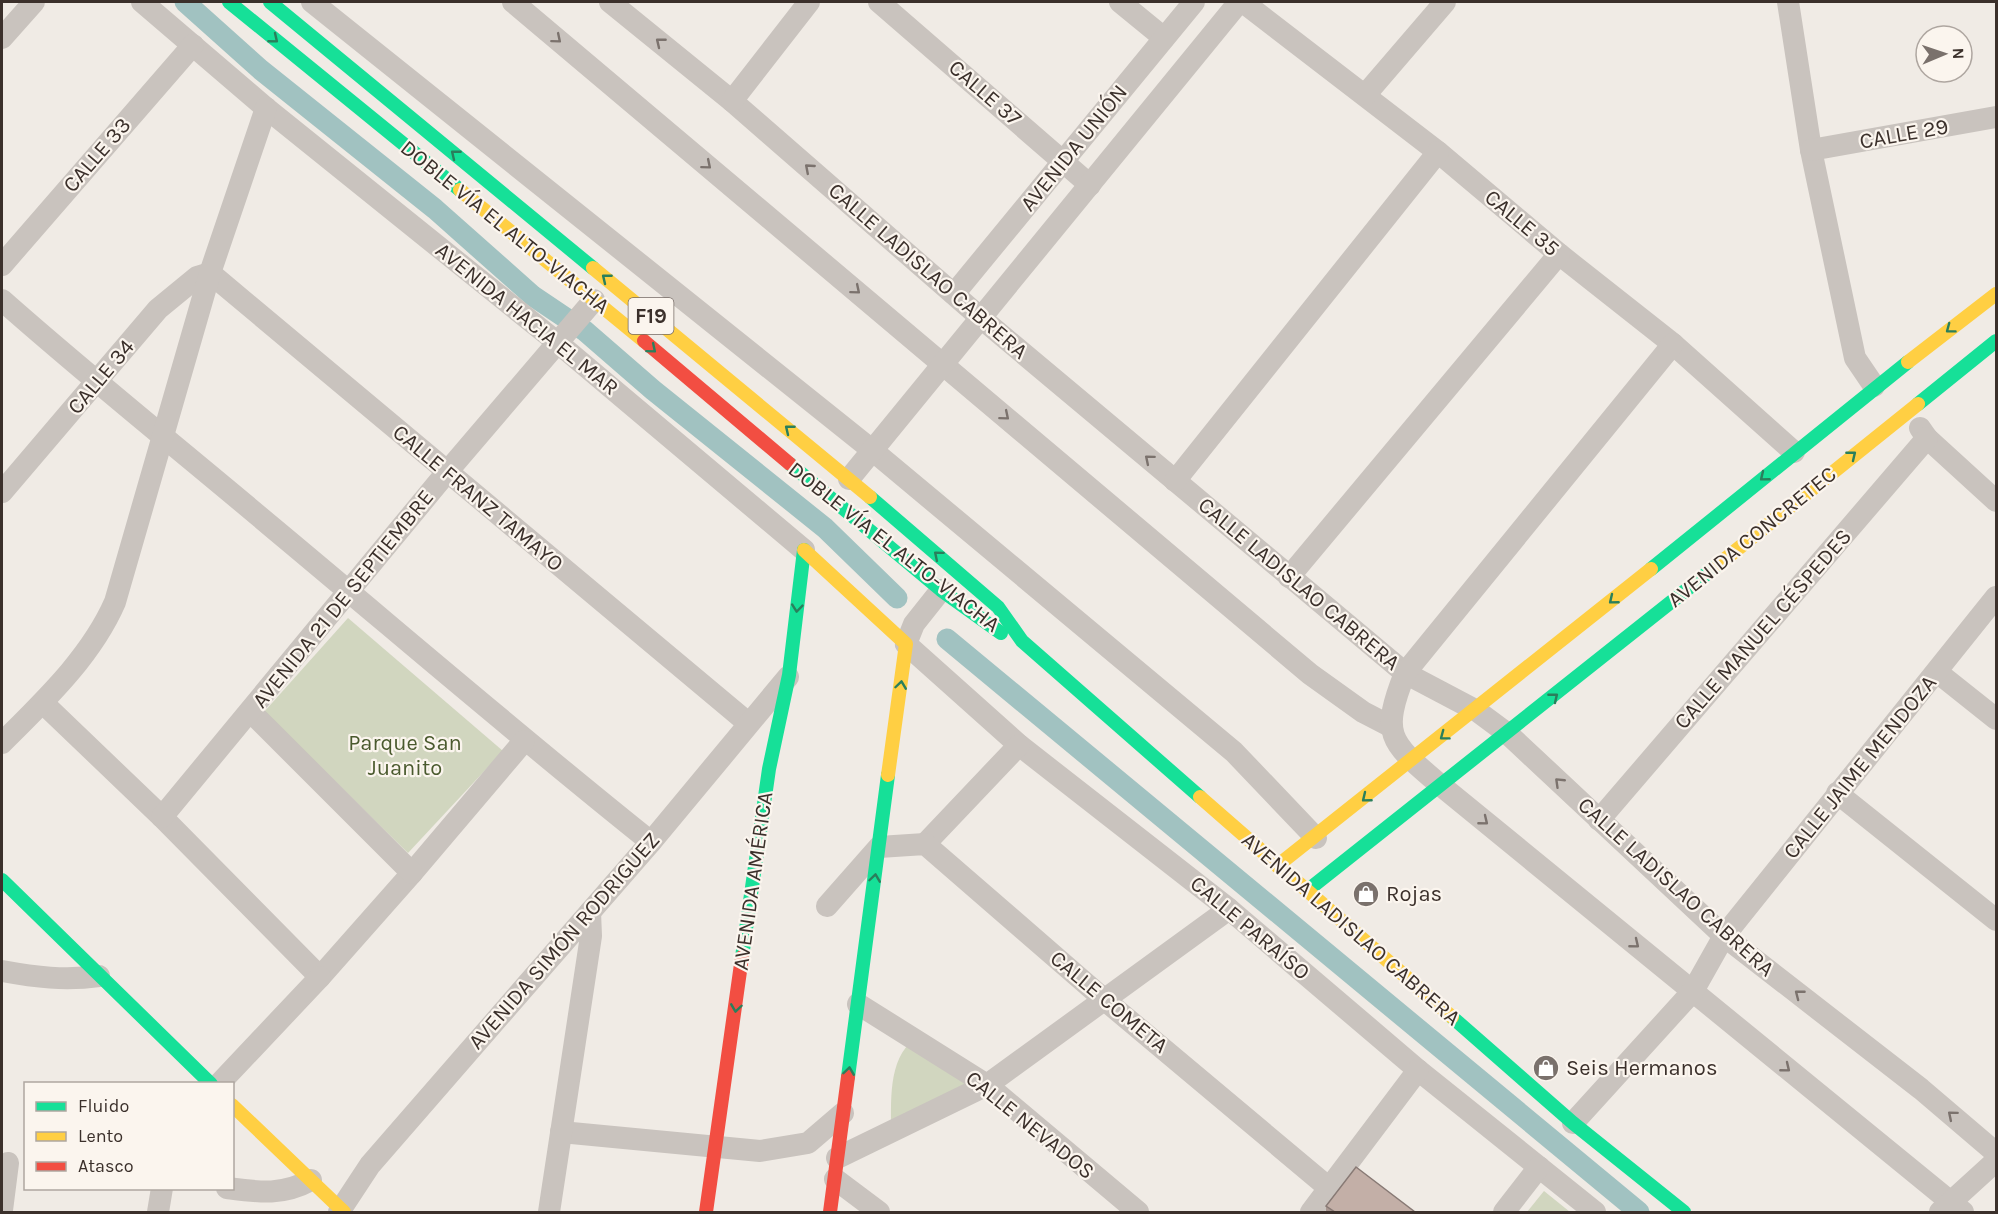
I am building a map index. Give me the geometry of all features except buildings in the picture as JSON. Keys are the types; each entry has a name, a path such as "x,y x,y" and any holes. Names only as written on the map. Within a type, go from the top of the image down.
{"main road":[{"name":"DOBLE VÍA EL ALTO-VIACHA","path":"229,2 935,598 992,629 1022,641"},
{"name":"DOBLE VÍA EL ALTO-VIACHA","path":"274,3 849,479 998,607 1022,641"},
{"path":"1277,866 1477,711 1874,386 1996,294"},
{"name":"AVENIDA CONCRETEC","path":"1308,890 1439,784 1508,734 1996,340"},
{"name":"AVENIDA HACIA EL MAR","path":"804,550 910,634"},
{"name":"AVENIDA AMÉRICA","path":"706,1212 769,770 789,675 804,550"},
{"path":"830,1212 910,634"},
{"name":"AVENIDA LADISLAO CABRERA","path":"1022,641 1573,1123 1684,1212"},
{"path":"2,880 210,1082"},
{"path":"234,1107 341,1211"}],"street":[{"path":"2,38 34,2"},
{"name":"AVENIDA HACIA EL MAR","path":"142,2 266,108 562,338 804,550"},
{"path":"312,2 873,450 1234,752 1316,838"},
{"path":"513,2 1310,674 1363,712 1390,726"},
{"name":"CALLE LADISLAO CABRERA","path":"612,2 732,101 981,318 1405,673 1477,711 1508,734 1724,936 1921,1089 1996,1153"},
{"path":"732,101 809,2"},
{"name":"CALLE 37","path":"879,2 1090,185"},
{"path":"1120,2 1164,38"},
{"name":"AVENIDA UNIÓN","path":"954,294 1194,2"},
{"path":"849,479 1241,2"},
{"name":"CALLE 35","path":"1241,2 1366,94 1438,152 1559,254 1673,344 1794,452"},
{"path":"1366,94 1445,2"},
{"path":"1788,2 1811,150 1855,358 1874,386"},
{"name":"CALLE 33","path":"2,266 193,45"},
{"path":"2,743 43,703 103,631 115,602 210,273 266,108"},
{"name":"CALLE 29","path":"1811,150 1996,117"},
{"path":"1175,481 1438,152"},
{"path":"1289,577 1559,254"},
{"name":"CALLE 34","path":"2,492 158,309 197,277 210,273"},
{"name":"CALLE FRANZ TAMAYO","path":"210,273 748,723"},
{"path":"2,300 96,383 350,592 524,741 651,842"},
{"name":"AVENIDA 21 DE SEPTIEMBRE","path":"162,817 447,472 589,306"},
{"path":"1673,344 1405,673 1392,706 1390,726 1397,745 1439,784 1693,992 1951,1209 1996,1161"},
{"path":"1908,410 1927,438 1996,501"},
{"name":"CALLE MANUEL CÉSPEDES","path":"1599,820 1927,438"},
{"name":"CALLE JAIME MENDOZA","path":"1573,1123 1693,992 1724,936 1996,597"},
{"path":"910,634 935,598"},
{"name":"CALLE PARAÍSO","path":"910,634 1019,745 1228,909 1418,1070 1595,1212"},
{"path":"1937,672 1996,719"},
{"name":"AVENIDA SIMÓN RODRIGUEZ","path":"341,1211 370,1165 651,842 789,675"},
{"path":"43,703 162,817 320,977"},
{"path":"251,712 412,873"},
{"path":"220,1082 320,977 524,741"},
{"path":"827,906 879,847 925,844 1019,745"},
{"path":"1837,793 1996,920"},
{"name":"CALLE COMETA","path":"925,844 1106,1001 1329,1188"},
{"path":"879,1212 836,1169 987,1085 1106,1001 1228,909"},
{"path":"549,1212 591,936 590,912"},
{"path":"2,971 53,980 99,976"},
{"name":"CALLE NEVADOS","path":"858,1004 987,1085 1137,1212"},
{"path":"1311,1212 1418,1070"},
{"path":"561,1132 760,1151 808,1143 843,1113"},
{"path":"2,1210 12,1164"},
{"path":"1504,1212 1539,1167"},
{"path":"234,1189 270,1193 289,1190 311,1180"},
{"path":"158,1212 162,1190"}],"green space":[{"name":"Parque San Juanito","path":"348,618 503,751 408,853 264,712"},
{"path":"910,1043 972,1086 891,1142 894,1076 902,1053"},
{"path":"1544,1191 1570,1212 1527,1212"}],"waterway":[{"path":"185,2 261,70 435,209 533,296 585,331 653,390 825,528 897,598"},
{"path":"947,639 1639,1212"}],"traffic: fast":[{"path":"229,2 460,190"},
{"path":"270,2 593,268"},
{"path":"1918,404 1996,341"},
{"path":"1651,569 1908,362"},
{"path":"790,464 941,590 1001,633"},
{"path":"870,497 998,607 1022,641 1200,797"},
{"path":"742,957 769,769 789,675 804,550"},
{"path":"1308,890 1719,564"},
{"path":"848,1077 888,775"},
{"path":"2,880 209,1082"},
{"path":"1452,1017 1573,1123 1684,1212"}],"traffic: slow":[{"path":"460,190 644,341"},
{"path":"593,268 870,497"},
{"path":"1908,362 1996,294"},
{"path":"1719,564 1918,404"},
{"path":"804,550 906,644 888,775"},
{"path":"1277,866 1651,569"},
{"path":"1200,797 1452,1017"},
{"path":"234,1107 344,1212"}],"traffic: jam":[{"path":"644,341 790,464"},
{"path":"706,1212 742,957"},
{"path":"830,1212 848,1077"}],"place":[{"name":"Rojas","path":"1366,894"},
{"name":"Seis Hermanos","path":"1546,1068"}]}
